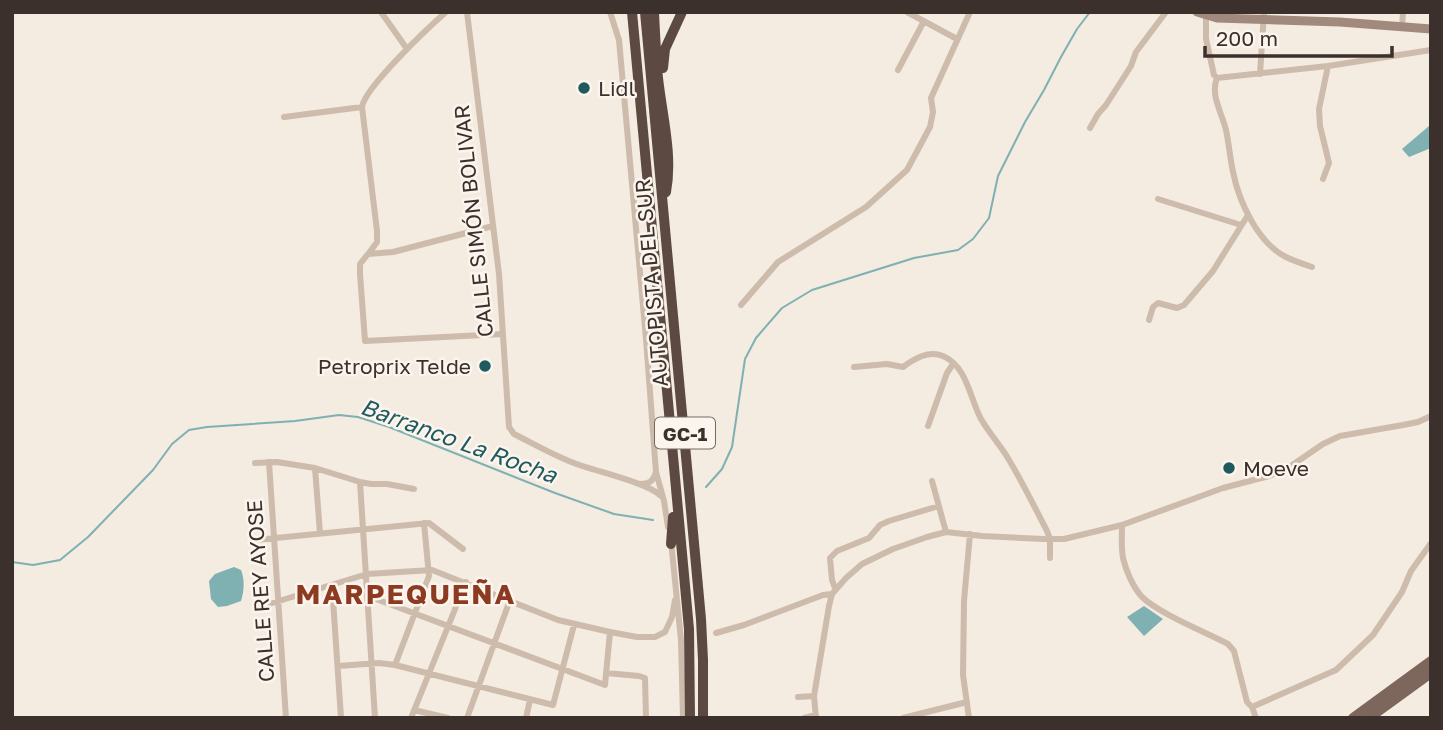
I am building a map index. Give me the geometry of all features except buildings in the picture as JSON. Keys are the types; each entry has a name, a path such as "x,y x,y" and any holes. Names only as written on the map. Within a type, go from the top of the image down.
{"highway":[{"name":"AUTOPISTA DEL SUR","path":"645,12 700,606 703,718"},
{"path":"654,12 668,180 663,205"},
{"path":"663,112 664,49 682,12"},
{"name":"AUTOPISTA DEL SUR","path":"627,15 634,81 641,115 676,483 689,629 690,718"},
{"path":"671,544 676,483"},
{"path":"703,660 710,692 710,718"}],"main road":[{"path":"1353,718 1431,661"},
{"path":"1369,718 1431,673"}],"street":[{"path":"382,12 408,49"},
{"path":"446,12 383,75 363,104 377,232 377,242 360,264 365,341 503,334"},
{"name":"CALLE SIMÓN BOLIVAR","path":"467,12 499,274 509,427 514,434 572,463 639,484"},
{"path":"610,12 619,40 656,472 671,544 681,640 683,718"},
{"path":"907,12 957,39"},
{"path":"741,305 779,262 866,207 907,170 930,127 933,111 931,98 970,12"},
{"path":"1090,128 1131,66 1136,52 1166,12"},
{"path":"1402,27 1403,12"},
{"path":"1217,78 1214,75 1201,14 1217,18 1264,16 1431,29"},
{"path":"1260,74 1264,16"},
{"path":"898,70 924,21"},
{"path":"1217,78 1328,66 1431,50"},
{"path":"1323,179 1329,163 1320,126 1319,109 1328,66"},
{"path":"1217,78 1213,89 1226,129 1234,176 1248,215 1260,235 1276,250 1312,267"},
{"path":"284,117 363,104"},
{"path":"1158,199 1241,225"},
{"path":"1149,320 1153,307 1158,303 1177,308 1184,305 1213,271 1248,215"},
{"path":"368,254 393,252 493,226"},
{"path":"854,367 887,364 903,366 919,356 945,356 964,378 980,417 1007,457 1047,531 1050,558"},
{"path":"928,426 947,373 953,364"},
{"path":"716,633 834,591 862,564 927,537 946,532 1050,539 1122,525 1223,488 1269,476 1288,468 1340,436 1418,422 1431,416"},
{"name":"CALLE REY AYOSE","path":"269,462 286,718"},
{"path":"256,463 277,462 315,468 360,482 414,489"},
{"path":"315,468 320,533"},
{"path":"639,484 648,484 656,472"},
{"path":"932,481 946,532"},
{"path":"360,482 375,718"},
{"path":"639,484 657,491 664,501"},
{"path":"804,718 816,716 814,696 829,606 834,591 830,558 837,551 869,538 880,525 939,506"},
{"path":"395,665 429,576 424,523"},
{"path":"255,540 429,523 463,549"},
{"path":"1122,525 1126,569 1140,594 1171,615 1228,644 1234,651 1247,702 1252,707 1255,718"},
{"path":"969,718 963,675 964,601 970,534"},
{"path":"1252,707 1336,670 1373,635 1431,543"},
{"path":"256,608 367,574 428,570 466,582 574,625 637,637 654,637 665,632 676,595"},
{"path":"411,718 466,582"},
{"path":"332,585 341,718"},
{"path":"368,596 605,685 610,632"},
{"path":"467,718 510,600"},
{"path":"338,666 372,663 395,665 553,705 574,625"},
{"path":"606,673 645,678 646,718"},
{"path":"797,697 814,696"},
{"path":"527,718 530,700"},
{"path":"903,718 967,702"},
{"path":"414,710 448,718"}],"water":[{"path":"1429,126 1431,148 1409,157 1402,149"},
{"path":"234,567 241,570 243,578 241,601 218,607 211,599 209,581 215,574"},
{"path":"1144,606 1163,619 1144,636 1127,617"}],"waterway":[{"name":"Barranco La Rocha","path":"706,487 722,469 732,447 745,359 756,338 782,308 812,290 914,258 958,250 973,239 989,218 998,176 1025,122 1077,29 1090,12"},
{"name":"Barranco La Rocha","path":"12,562 33,565 60,560 88,537 153,470 172,444 189,430 339,415 358,417 389,427 614,514 653,520"}],"place":[{"name":"Lidl","path":"584,88"},
{"name":"Petroprix Telde","path":"485,366"},
{"name":"Moeve","path":"1229,468"}],"district":[{"name":"MARPEQUEÑA","path":"406,593"}]}
